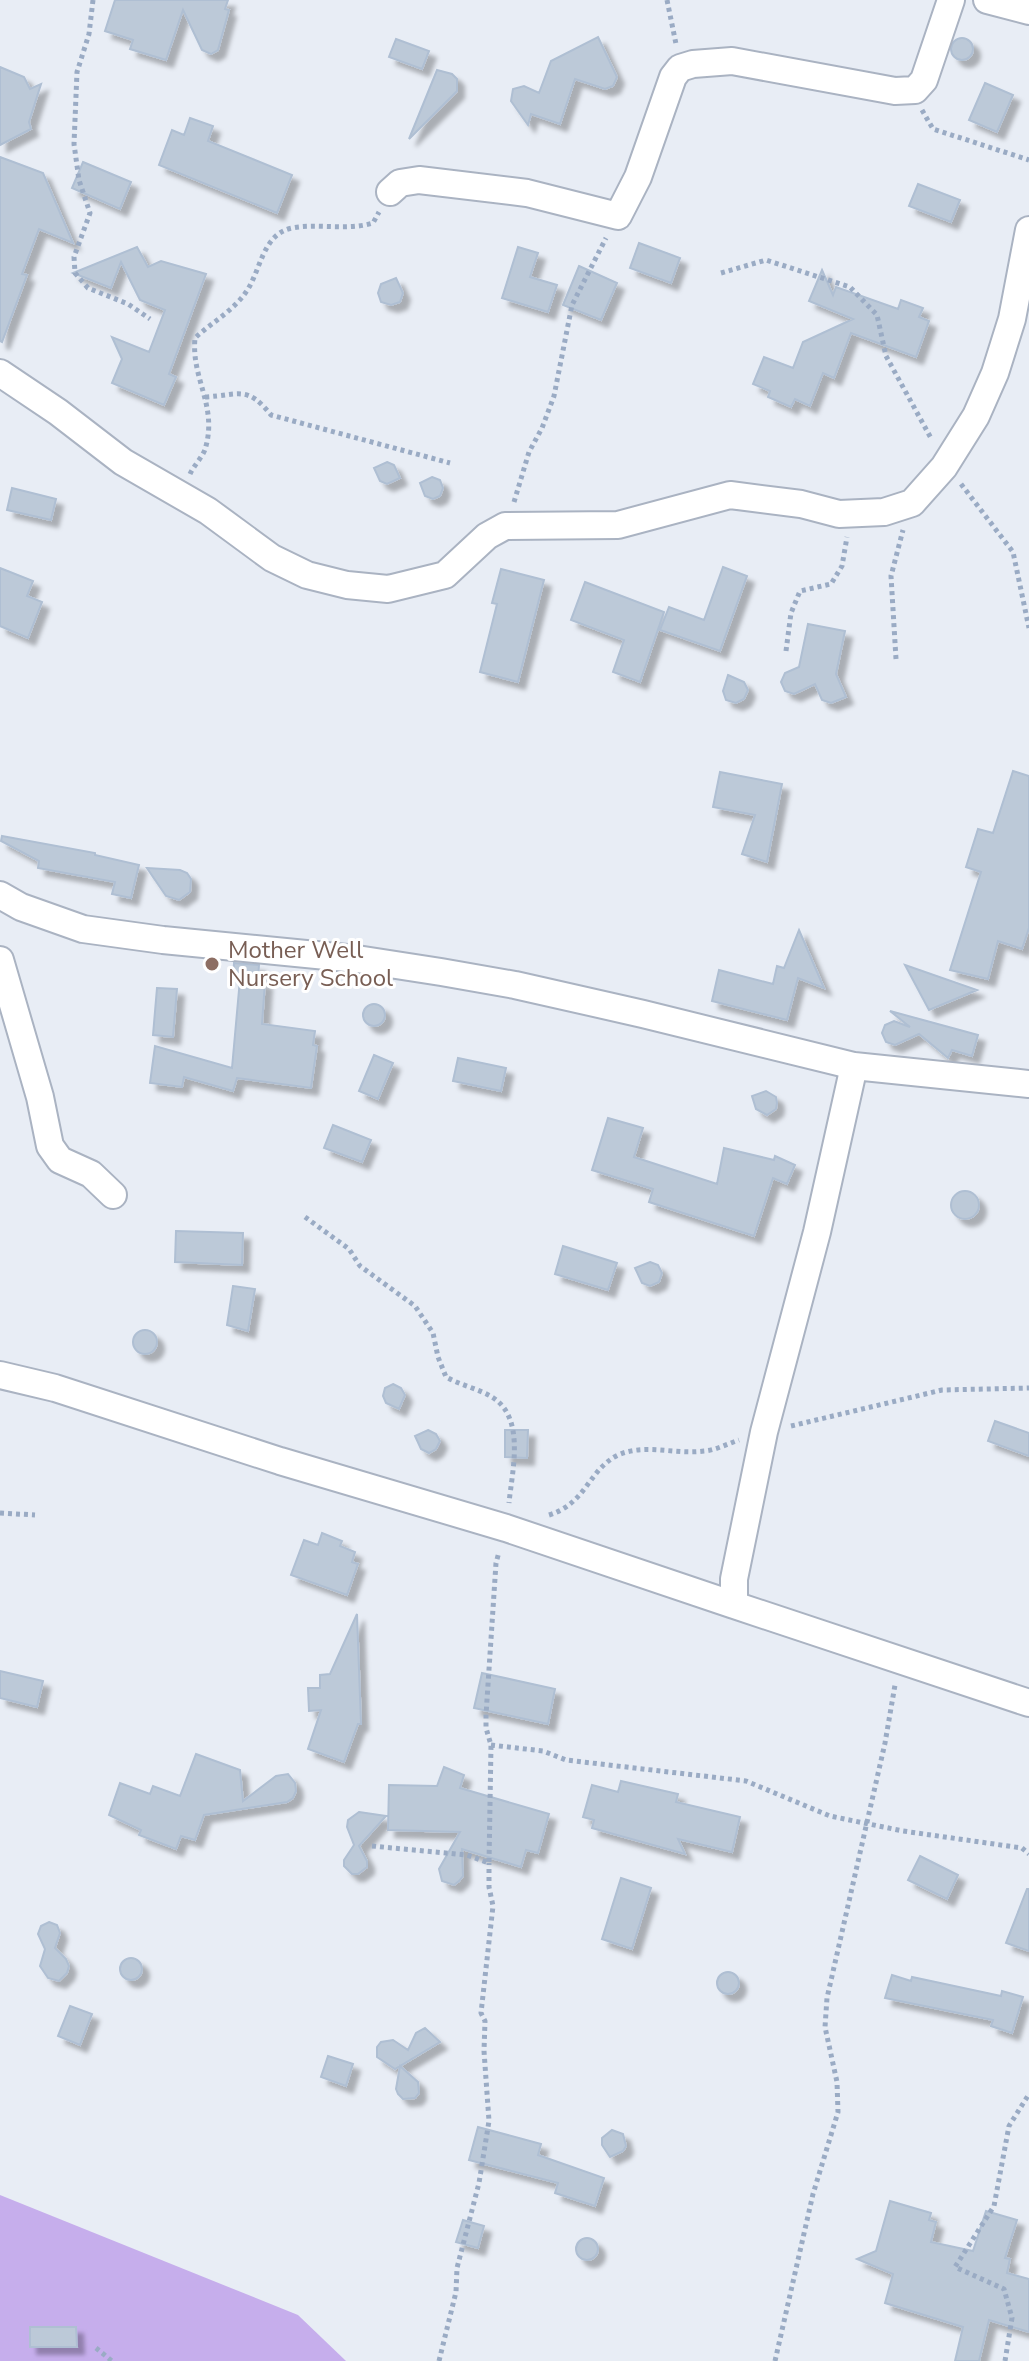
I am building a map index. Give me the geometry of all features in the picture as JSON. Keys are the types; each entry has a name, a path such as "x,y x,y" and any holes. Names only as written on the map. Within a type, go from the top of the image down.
{"street":[{"path":"390,192 400,183 419,180 527,193 618,216 638,177 668,86 680,68 704,62 732,61 895,91 915,90 924,80 951,0"},
{"path":"987,0 1029,11"},
{"path":"0,373 58,412 123,462 182,494 272,558 307,575 347,585 388,589 445,575 487,536 505,526 618,525 730,495 801,504 839,514 884,512 912,503 944,467 976,416 1006,343 1029,230"},
{"path":"0,895 21,907 83,929 357,959 515,985 854,1066 1029,1084"},
{"path":"0,960 40,1097 50,1146 60,1160 91,1174 113,1195"},
{"path":"734,1605 734,1579 764,1432 817,1232 854,1066"},
{"path":"0,1375 55,1388 280,1461 506,1528 1029,1703"}],"path":[{"path":"93,0 89,34 77,72 74,144 79,180 90,213 74,257 75,273 88,288 128,304 150,319"},
{"path":"667,0 680,68"},
{"path":"915,90 924,117 933,129 1029,160"},
{"path":"182,494 192,469 206,449 210,414 193,357 195,338 236,305 248,290 270,241 290,228 373,223 390,192"},
{"path":"505,526 529,452 554,396 572,305 618,216"},
{"path":"721,273 766,260 850,287 877,315 886,356 944,467 970,492 1013,552 1029,628"},
{"path":"205,397 246,393 259,401 271,415 450,463"},
{"path":"896,659 891,576 897,546 912,503"},
{"path":"786,651 791,613 800,591 831,584 842,566 847,538 839,514"},
{"path":"305,1217 349,1249 360,1266 415,1306 433,1333 446,1377 491,1397 506,1409 513,1429 506,1528 496,1563 486,1715 491,1745 489,1887 493,1906 481,2013 485,2021 489,2121 479,2183 457,2268 456,2292 439,2361"},
{"path":"506,1528 566,1510 597,1472 615,1456 637,1448 702,1452 764,1432 942,1390 1029,1388"},
{"path":"0,1513 35,1515"},
{"path":"775,2361 813,2194 838,2112 837,2082 825,2027 827,1998 885,1743 899,1660"},
{"path":"491,1745 543,1751 566,1760 746,1781 830,1816 866,1825 1022,1848 1029,1854"},
{"path":"372,1846 467,1855 489,1863"},
{"path":"1005,2361 1012,2318 1004,2289 955,2267 994,2206 1009,2126 1029,2094"},
{"path":"96,2348 112,2361"}],"shaded area":[{"path":"0,2195 298,2315 346,2361 0,2361"}],"building":[{"path":"115,0 228,0 225,9 229,10 218,50 211,54 202,50 183,10 166,60 130,49 133,40 105,31"},
{"path":"598,37 617,77 613,86 605,89 575,79 560,124 531,114 528,125 511,101 513,89 524,86 539,93 551,61"},
{"path":"962,38 970,41 973,49 970,57 962,60 954,57 951,49 954,41"},
{"path":"396,39 429,51 422,69 389,57"},
{"path":"0,67 24,77 30,89 41,84 29,122 31,129 0,145"},
{"path":"437,70 452,74 457,79 457,91 409,139"},
{"path":"985,83 1013,95 997,132 969,120"},
{"path":"190,118 213,126 208,141 292,175 277,213 159,165 172,130 184,135"},
{"path":"0,157 43,173 73,243 39,229 22,274 27,275 2,342 0,341"},
{"path":"83,162 131,182 120,209 72,188"},
{"path":"918,184 960,200 951,222 909,206"},
{"path":"639,243 680,258 671,283 630,268"},
{"path":"137,247 148,267 161,261 206,274 169,374 176,377 164,405 112,383 122,359 112,337 149,352 165,310 140,300 121,262 111,288 73,273"},
{"path":"518,247 538,253 530,277 557,285 548,312 502,298"},
{"path":"579,266 617,283 601,320 563,305"},
{"path":"822,270 833,295 836,287 898,309 901,300 923,308 919,317 929,321 916,357 851,333 834,378 823,373 810,406 795,399 791,407 768,397 770,391 753,384 764,357 793,368 803,342 853,319 809,301"},
{"path":"396,278 403,293 400,302 391,305 381,302 378,293 381,284"},
{"path":"387,462 394,465 400,478 387,484 380,481 374,468"},
{"path":"432,477 440,480 443,488 440,496 433,499 425,496 420,483"},
{"path":"12,488 56,499 51,520 7,510"},
{"path":"723,567 747,576 720,651 660,630 669,607 704,620"},
{"path":"0,568 33,581 27,596 42,602 28,638 0,626"},
{"path":"501,569 544,580 518,682 480,672 497,604 492,603"},
{"path":"585,582 664,612 640,682 613,672 624,640 571,620"},
{"path":"808,624 845,631 836,674 846,697 831,703 822,700 815,684 794,694 785,691 781,682 785,673 799,667"},
{"path":"728,675 744,682 748,690 744,699 736,703 726,700 723,691"},
{"path":"1013,771 1029,776 1029,928 1022,949 998,941 988,979 950,970 981,872 966,867 978,829 993,833"},
{"path":"720,772 782,784 767,862 742,854 755,815 713,807"},
{"path":"2,836 95,853 139,865 131,898 112,894 115,882 38,868 39,861 1,841"},
{"path":"147,868 187,873 191,879 190,892 179,900 166,896"},
{"path":"799,930 824,988 798,978 787,1020 712,1001 719,970 773,984 777,966 784,968"},
{"path":"234,963 259,965 258,979 233,977"},
{"path":"905,965 977,990 929,1010"},
{"path":"240,979 265,982 262,1024 315,1031 313,1045 317,1046 311,1088 237,1078 233,1091 184,1077 182,1087 150,1083 155,1046 232,1068"},
{"path":"157,988 177,989 173,1037 153,1035"},
{"path":"374,1004 385,1015 374,1026 363,1015"},
{"path":"890,1011 978,1035 972,1056 952,1050 948,1058 919,1034 895,1045 886,1042 882,1033 885,1025 894,1021 910,1027"},
{"path":"374,1055 393,1063 378,1099 359,1091"},
{"path":"458,1058 506,1068 501,1091 453,1081"},
{"path":"766,1091 776,1097 777,1103 776,1109 767,1115 756,1109 752,1096"},
{"path":"608,1118 643,1128 634,1157 717,1184 724,1148 774,1160 775,1156 795,1165 787,1184 773,1178 754,1236 649,1202 653,1189 592,1170"},
{"path":"333,1125 371,1140 362,1162 324,1148"},
{"path":"965,1191 975,1195 979,1205 975,1215 965,1219 955,1215 951,1205 955,1195"},
{"path":"176,1231 243,1233 242,1265 175,1262"},
{"path":"563,1246 617,1263 608,1290 555,1274"},
{"path":"650,1262 658,1265 662,1273 659,1282 650,1286 642,1283 635,1268"},
{"path":"233,1286 255,1289 248,1331 227,1325"},
{"path":"145,1330 153,1334 157,1342 153,1350 145,1354 137,1350 133,1342 137,1334"},
{"path":"393,1384 401,1388 405,1395 399,1409 386,1403 383,1396 385,1388"},
{"path":"995,1421 1029,1433 1029,1456 988,1441"},
{"path":"428,1430 436,1434 440,1441 436,1449 429,1453 421,1449 415,1436"},
{"path":"505,1430 528,1430 527,1458 505,1457"},
{"path":"322,1533 342,1541 340,1546 355,1552 352,1562 358,1564 347,1595 291,1575 304,1540 318,1545"},
{"path":"357,1614 361,1724 358,1724 344,1762 308,1749 321,1710 309,1711 308,1688 320,1688 320,1675 330,1674"},
{"path":"0,1671 43,1681 37,1707 0,1698"},
{"path":"482,1673 555,1689 548,1724 474,1708"},
{"path":"196,1754 240,1770 243,1801 276,1776 288,1774 295,1783 296,1791 287,1802 204,1815 195,1840 181,1836 176,1849 139,1835 141,1830 109,1815 120,1783 150,1794 153,1786 180,1796"},
{"path":"444,1767 464,1775 460,1788 549,1814 538,1853 526,1850 521,1867 462,1849 463,1876 454,1885 442,1881 439,1869 460,1832 388,1830 389,1785 437,1786"},
{"path":"621,1781 678,1794 676,1802 740,1817 732,1852 678,1839 685,1854 592,1828 594,1820 583,1817 592,1785 618,1792"},
{"path":"359,1812 386,1816 359,1846 367,1867 358,1874 352,1874 344,1866 344,1860 354,1845 347,1827 348,1820"},
{"path":"920,1856 958,1875 947,1899 908,1880"},
{"path":"621,1878 651,1888 632,1949 602,1939"},
{"path":"1029,1889 1029,1951 1006,1943"},
{"path":"49,1922 57,1925 60,1933 55,1948 69,1966 59,1981 48,1978 40,1966 45,1949 38,1934 41,1926"},
{"path":"131,1958 139,1961 142,1969 139,1977 131,1980 123,1977 120,1969 123,1961"},
{"path":"728,1972 736,1975 739,1983 736,1991 728,1994 720,1991 717,1983 720,1975"},
{"path":"892,1975 911,1981 912,1977 1001,1996 1002,1991 1023,1997 1012,2033 991,2026 993,2020 885,1998"},
{"path":"70,2006 92,2014 80,2045 58,2036"},
{"path":"425,2028 440,2042 395,2069 377,2057 377,2047 381,2042 393,2040 408,2050 416,2033"},
{"path":"328,2056 353,2064 346,2086 321,2077"},
{"path":"400,2066 418,2082 419,2093 415,2098 403,2099 398,2094"},
{"path":"478,2127 541,2144 538,2155 604,2178 595,2206 555,2193 558,2183 469,2160"},
{"path":"612,2130 623,2134 626,2146 623,2151 610,2157 602,2145 602,2138"},
{"path":"890,2201 931,2213 929,2220 936,2222 931,2242 973,2251 986,2211 1017,2220 1005,2258 1010,2259 1007,2273 1029,2279 1029,2332 989,2320 979,2361 955,2361 963,2327 885,2303 893,2274 857,2259 876,2251"},
{"path":"463,2220 484,2226 478,2248 456,2242"},
{"path":"587,2238 595,2241 598,2249 595,2257 587,2260 579,2257 576,2249 579,2241"},
{"path":"30,2327 76,2327 77,2347 30,2347"}],"place":[{"name":"Mother Well Nursery School","path":"212,964"}]}
